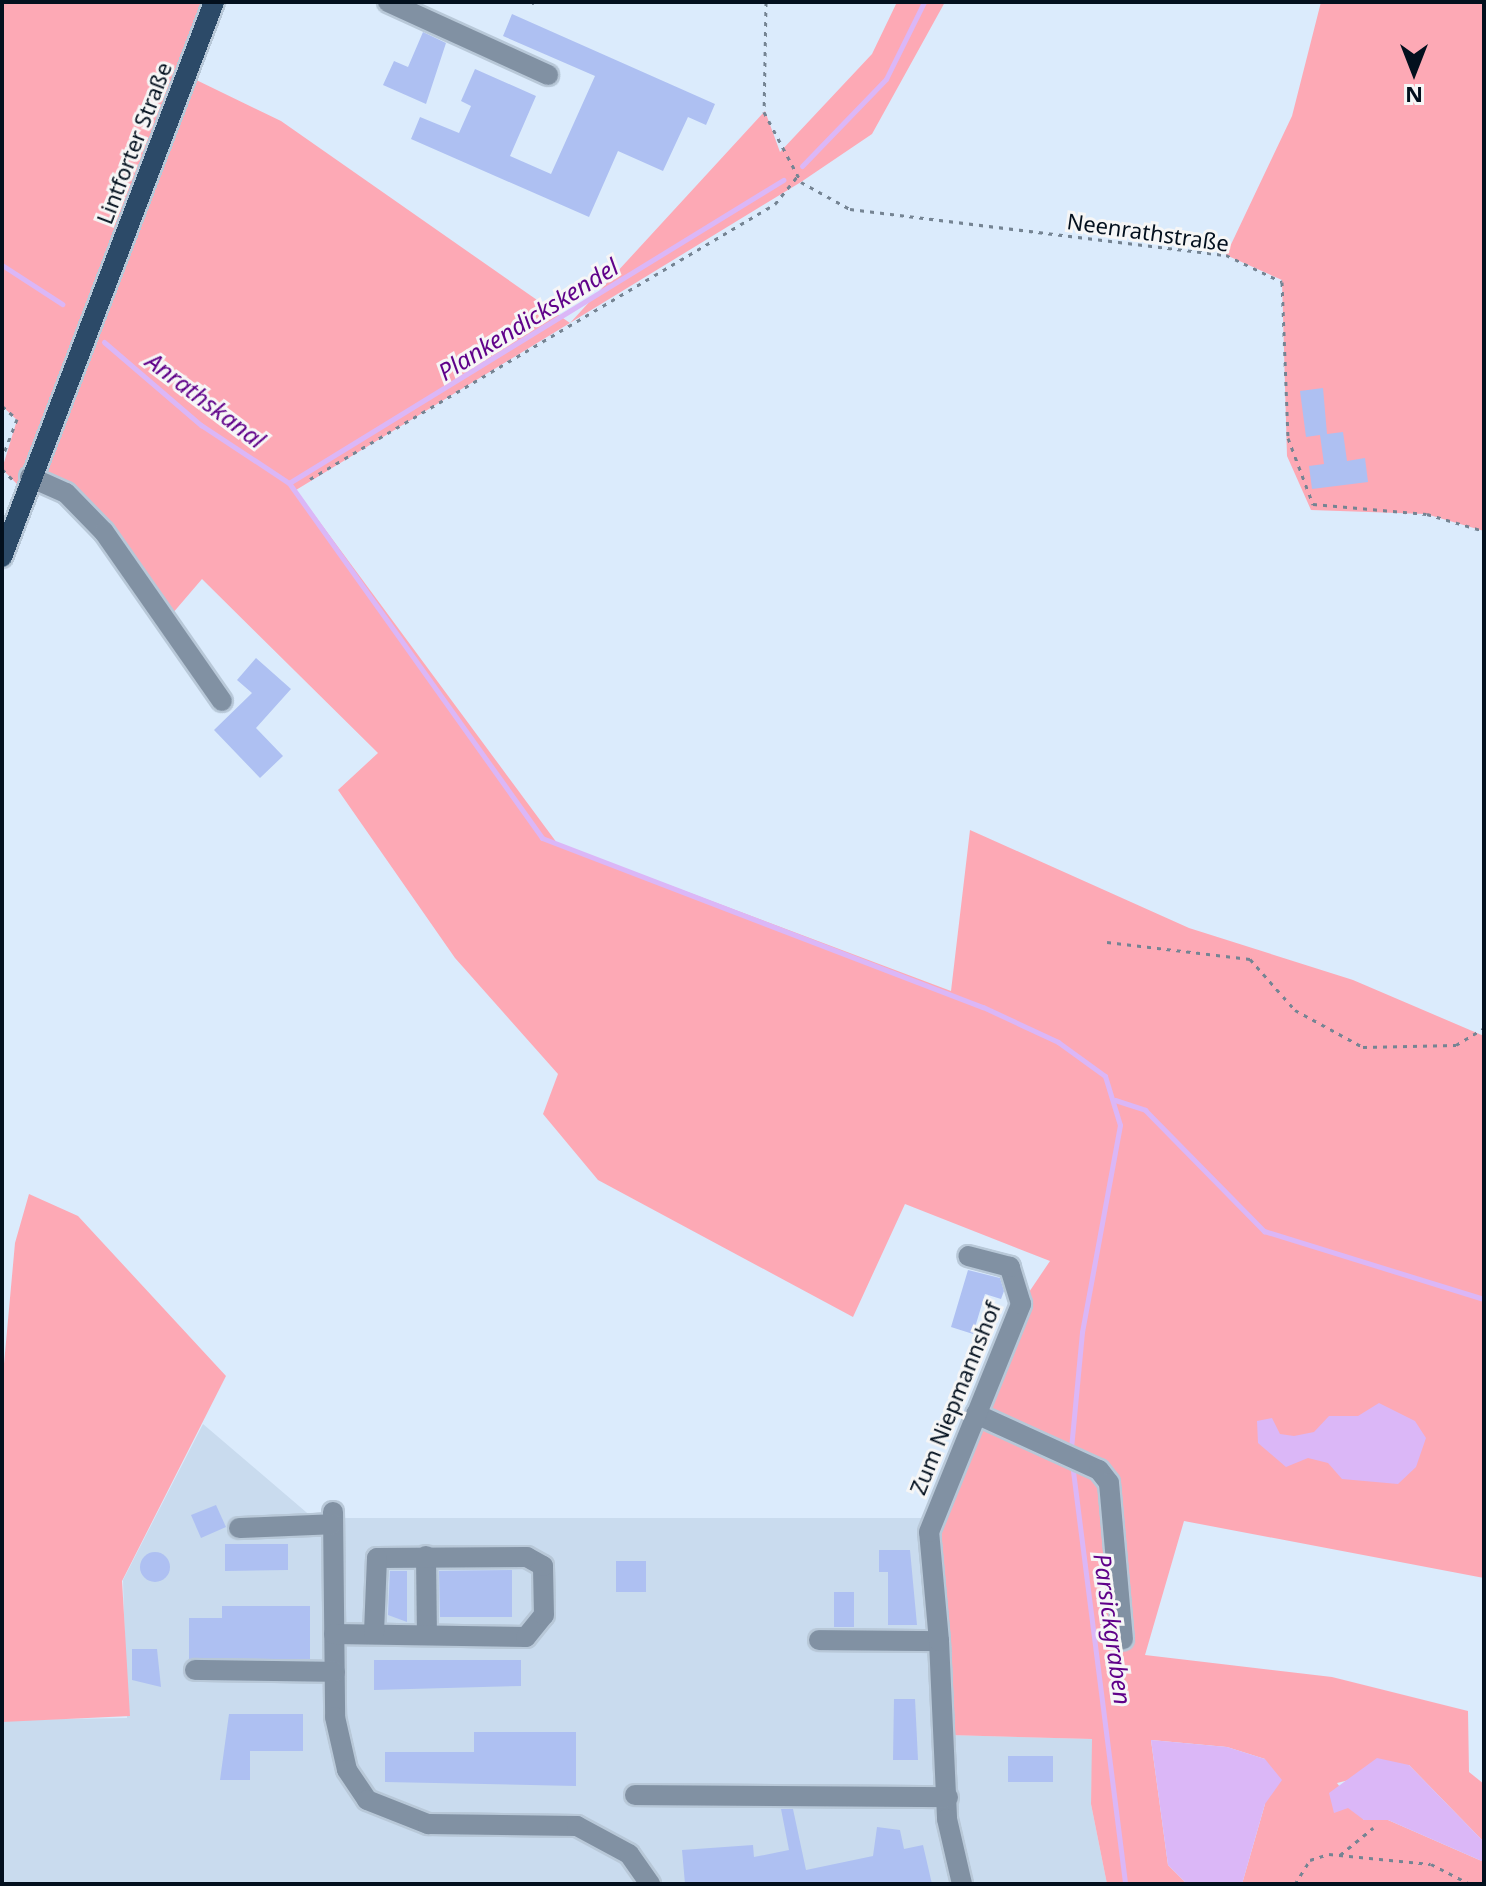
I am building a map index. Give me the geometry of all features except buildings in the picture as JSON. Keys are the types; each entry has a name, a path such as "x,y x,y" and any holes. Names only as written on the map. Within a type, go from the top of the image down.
{"main road":[{"name":"Lintforter Straße","path":"2,557 214,2"}],"street":[{"path":"388,2 548,75"},
{"path":"30,477 66,493 104,532 222,701"},
{"name":"Zum Niepmannshof","path":"962,1884 947,1819 939,1641 929,1532 1021,1304 1010,1267 968,1256"},
{"path":"976,1414 1072,1456 1109,1483 1123,1639"},
{"path":"239,1528 333,1518 339,1746 367,1800 428,1824 577,1826 629,1854 650,1884"},
{"path":"334,1634 526,1637 540,1629 544,1586 537,1557 426,1556 372,1560 374,1634"},
{"path":"426,1556 427,1634"},
{"path":"819,1640 939,1641"},
{"path":"195,1670 335,1672"},
{"path":"635,1795 948,1797"}],"path":[{"path":"310,479 775,204 797,177 764,112 766,2"},
{"name":"Neenrathstraße","path":"797,177 850,209 1226,255 1282,282 1288,438 1313,504 1427,514 1484,531"},
{"path":"2,406 17,419 2,458"},
{"path":"1107,942 1250,959 1295,1010 1363,1047 1456,1045 1484,1028"},
{"path":"1340,1855 1373,1828"},
{"path":"1295,1884 1310,1860 1340,1855 1431,1864 1470,1884"}],"shaded area":[{"path":"2,2 214,2 186,75 281,121 570,323 296,490 557,843 951,991 970,830 1189,928 1353,980 1484,1036 1484,1578 1184,1521 1145,1655 1332,1677 1468,1711 1469,1772 1484,1784 1484,1842 1409,1765 1337,1783 1364,1820 1388,1820 1484,1862 1484,1884 1242,1884 1265,1804 1265,1759 1227,1747 1151,1740 1168,1865 1187,1884 1107,1884 1091,1804 1092,1739 948,1735 941,1518 1021,1304 1050,1261 905,1204 853,1317 598,1180 543,1114 558,1074 455,958 338,790 378,753 202,579 166,621 104,532 30,477 24,491 2,469 17,420 2,406"},
{"path":"897,2 945,2 872,134 801,182 570,323 765,111 780,152 872,54"},
{"path":"1321,2 1484,2 1484,531 1426,514 1311,510 1287,456 1282,280 1226,255 1292,116"},
{"path":"29,1194 78,1216 226,1376 122,1581 130,1716 2,1722 2,1386 15,1243"},
{"path":"1379,1403 1415,1421 1426,1438 1416,1467 1398,1484 1342,1479 1328,1463 1308,1458 1286,1467 1258,1443 1257,1421 1272,1418 1280,1434 1294,1436 1314,1432 1329,1416 1358,1416"},
{"path":"203,1424 313,1518 941,1518 948,1735 1093,1739 1091,1804 1107,1884 2,1884 2,1720 127,1718 123,1580"},
{"path":"1151,1740 1227,1747 1265,1759 1282,1780 1265,1804 1242,1884 1187,1884 1168,1865"},
{"path":"1377,1758 1409,1765 1484,1842 1484,1862 1388,1820 1364,1820 1348,1808 1334,1813 1329,1793"}],"waterway":[{"name":"Plankendickskendel","path":"802,166 886,79 924,2"},
{"name":"Plankendickskendel","path":"289,483 783,180"},
{"name":"Anrathskanal","path":"2,265 62,304"},
{"path":"104,342 201,425 289,483 542,838 983,1007 1058,1042 1105,1076 1120,1125 1082,1332 1071,1449"},
{"path":"1115,1100 1145,1110 1264,1231 1484,1299"},
{"name":"Parsickgraben","path":"1072,1463 1125,1884"}]}
